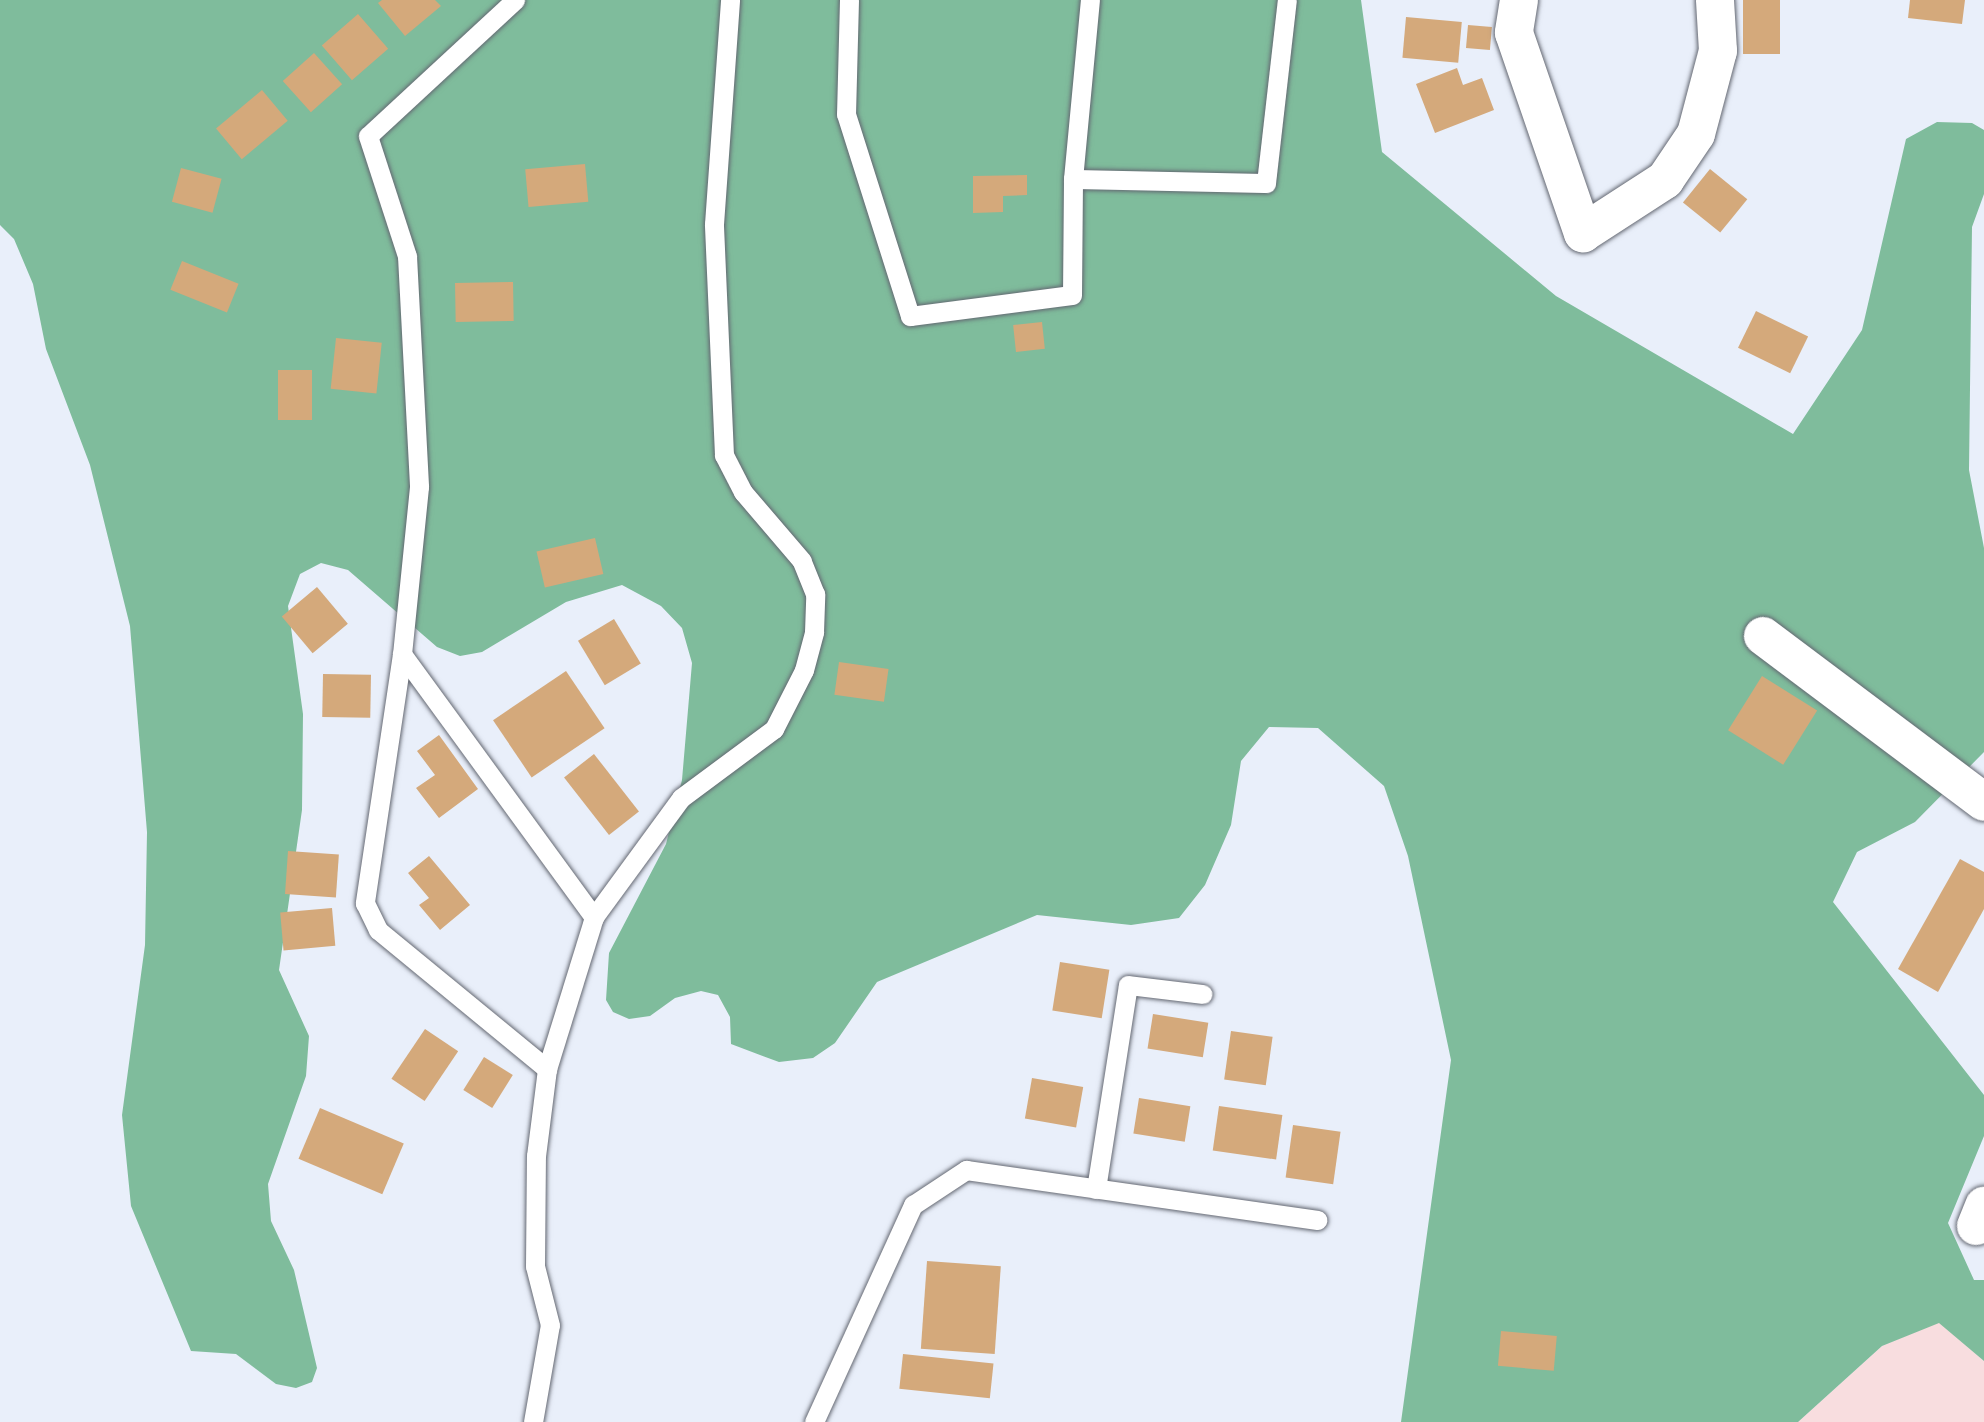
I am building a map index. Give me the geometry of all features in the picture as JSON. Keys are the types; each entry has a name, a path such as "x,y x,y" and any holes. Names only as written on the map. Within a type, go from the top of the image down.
{"street":[{"path":"1519,0 1514,33 1583,233 1665,180 1696,134 1718,51 1715,0"},
{"path":"1763,636 1984,802"}],"lane":[{"path":"515,0 368,136 407,256 419,487 402,654 365,903 378,930 547,1069"},
{"path":"533,1422 550,1325 535,1266 532,1215 547,1069 594,917 681,798 774,730 804,670 814,632 815,594 802,561 788,537 743,492 724,455 713,224 730,0"},
{"path":"849,0 846,114 910,316 1072,295 1073,179 1090,0"},
{"path":"1073,179 1266,183 1287,0"},
{"path":"402,654 594,917"},
{"path":"1096,1189 1128,985 1202,994"},
{"path":"814,1422 914,1205 966,1171 1317,1220"}],"shaded area":[{"path":"1939,1322 1984,1361 1984,1422 1798,1422 1882,1346"}],"green space":[{"path":"0,0 1361,0 1382,152 1556,296 1793,434 1862,330 1906,139 1937,122 1972,123 1984,130 1984,194 1972,227 1969,470 1984,548 1984,752 1915,822 1857,852 1833,902 1984,1095 1984,1136 1948,1223 1974,1280 1984,1280 1984,1361 1939,1323 1882,1346 1798,1422 1401,1422 1451,1060 1408,856 1384,786 1318,728 1269,727 1241,761 1231,825 1205,885 1179,918 1131,925 1037,915 877,982 835,1043 813,1058 779,1062 731,1044 730,1017 718,995 701,991 675,998 650,1016 629,1019 613,1012 606,1000 609,953 666,844 682,780 692,663 682,628 661,606 622,585 566,602 482,652 460,656 437,647 348,570 321,563 300,574 288,606 303,714 302,810 279,970 309,1036 306,1076 268,1184 271,1221 294,1270 317,1368 312,1382 296,1388 276,1384 236,1354 191,1351 131,1206 122,1115 145,945 147,832 130,626 90,465 46,349 33,284 14,239 0,225"}],"building":[{"path":"382,0 435,0 441,6 405,36 378,3"},
{"path":"1743,0 1780,0 1780,54 1743,54"},
{"path":"1910,0 1965,0 1962,24 1908,18"},
{"path":"358,14 388,49 352,80 322,45"},
{"path":"1406,17 1462,22 1458,63 1402,58"},
{"path":"1468,25 1492,27 1490,50 1466,48"},
{"path":"314,53 342,84 311,112 283,81"},
{"path":"1457,68 1463,85 1482,78 1494,110 1435,133 1416,84"},
{"path":"262,90 288,121 242,159 216,129"},
{"path":"585,164 588,202 529,207 525,169"},
{"path":"181,168 222,179 213,213 172,202"},
{"path":"1710,169 1747,199 1720,233 1683,202"},
{"path":"1027,175 1027,195 1003,196 1003,212 973,213 973,176"},
{"path":"182,261 239,284 227,313 170,290"},
{"path":"513,282 514,321 456,322 455,283"},
{"path":"1756,311 1808,336 1790,373 1738,348"},
{"path":"1042,322 1045,349 1016,352 1013,325"},
{"path":"336,338 382,343 376,394 331,389"},
{"path":"278,370 312,370 312,420 278,420"},
{"path":"595,538 603,574 545,588 537,551"},
{"path":"317,587 348,624 313,653 282,617"},
{"path":"614,619 641,664 605,685 578,641"},
{"path":"839,662 889,669 884,702 834,695"},
{"path":"566,671 605,728 532,777 493,720"},
{"path":"323,674 371,675 370,718 322,717"},
{"path":"1762,676 1817,710 1783,765 1728,730"},
{"path":"439,735 478,789 439,818 416,788 435,775 417,751"},
{"path":"594,754 639,812 609,835 564,777"},
{"path":"288,851 339,855 336,897 285,894"},
{"path":"429,856 470,905 440,930 419,905 429,898 408,873"},
{"path":"1960,859 1984,872 1984,909 1938,992 1898,969"},
{"path":"332,908 335,946 284,950 280,913"},
{"path":"1060,962 1109,970 1102,1018 1052,1010"},
{"path":"1153,1014 1208,1023 1203,1057 1148,1049"},
{"path":"425,1029 458,1051 425,1101 391,1079"},
{"path":"1231,1031 1273,1037 1266,1085 1224,1080"},
{"path":"484,1057 513,1075 492,1108 463,1090"},
{"path":"1032,1078 1083,1087 1076,1127 1025,1118"},
{"path":"1139,1098 1190,1106 1185,1142 1133,1134"},
{"path":"1219,1106 1282,1115 1276,1159 1213,1151"},
{"path":"320,1108 404,1144 382,1194 299,1159"},
{"path":"1293,1125 1341,1132 1333,1184 1286,1177"},
{"path":"927,1261 1001,1266 995,1354 921,1349"},
{"path":"1501,1331 1557,1336 1554,1371 1498,1366"},
{"path":"903,1354 994,1364 990,1398 899,1389"}]}
